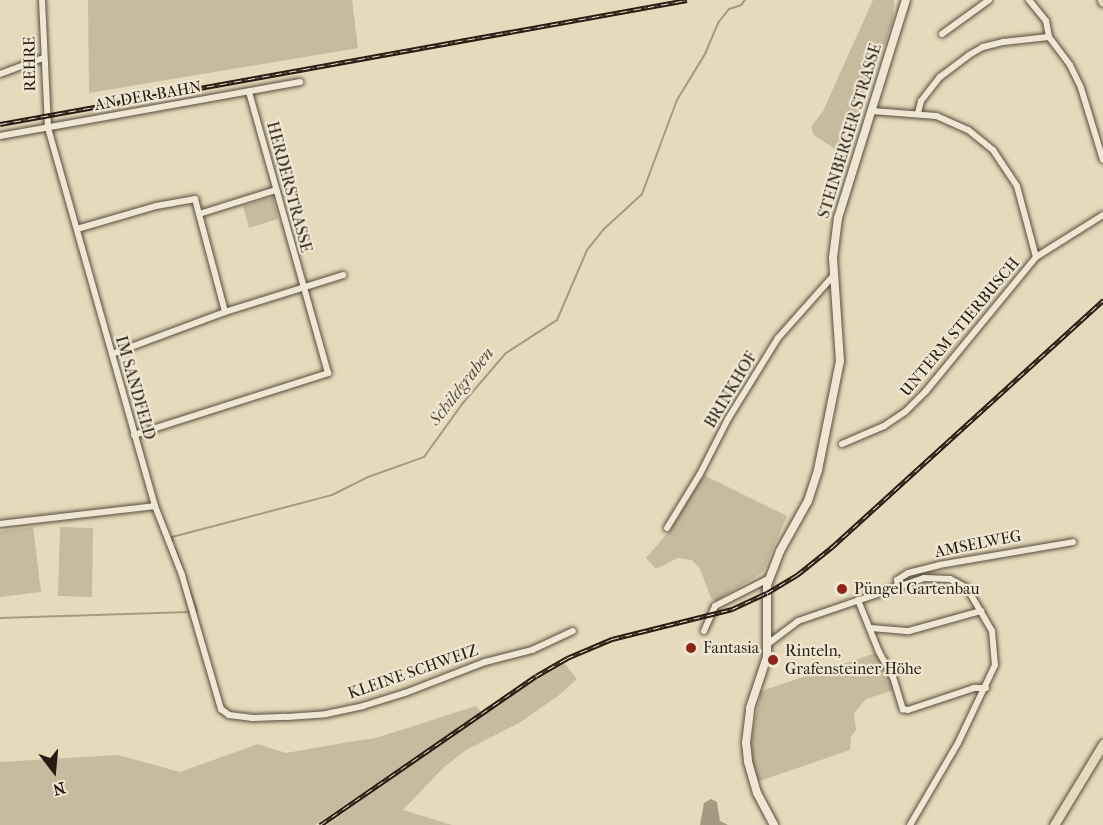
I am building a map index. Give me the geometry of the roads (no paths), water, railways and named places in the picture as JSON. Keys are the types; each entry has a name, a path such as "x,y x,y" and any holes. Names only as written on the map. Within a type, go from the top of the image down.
{"main road":[{"path":"1054,825 1103,744"}],"street":[{"name":"REHRE","path":"42,0 48,127"},
{"name":"STEINBERGER STRASSE","path":"774,825 757,793 748,761 746,743 750,708 767,657 769,643 768,579 780,551 808,501 822,456 840,361 833,276 834,242 838,218 906,0"},
{"path":"942,34 989,0"},
{"path":"1029,0 1046,21 1049,37 1070,65 1081,88 1103,160"},
{"path":"918,113 921,101 940,77 969,55 1003,42 1049,37"},
{"path":"0,74 43,58"},
{"name":"AN DER BAHN","path":"0,136 300,82"},
{"name":"HERDERSTRASSE","path":"134,435 328,373 302,289 249,92"},
{"name":"UNTERM STIERBUSCH","path":"842,444 884,426 905,412 926,391 1036,257 1017,186 993,150 961,126 936,116 872,111"},
{"name":"IM SANDFELD","path":"48,127 155,506"},
{"path":"199,214 276,190"},
{"path":"77,230 156,206 195,199 225,312"},
{"path":"1036,257 1103,214"},
{"path":"112,354 225,312 343,275"},
{"name":"BRINKHOF","path":"667,528 760,366 789,325 833,276"},
{"path":"0,524 155,506"},
{"name":"KLEINE SCHWEIZ","path":"155,506 182,575 221,709 229,715 248,718 287,717 326,714 363,706 405,693 485,662 532,650 573,631"},
{"name":"AMSELWEG","path":"898,587 897,580 908,573 939,565 1073,542"},
{"path":"769,643 798,621 924,578 950,579 967,588 992,631 995,665 958,743 910,825"},
{"path":"704,631 715,606 768,579"},
{"path":"858,600 879,652 893,677 903,709 908,710 974,688 986,688"},
{"path":"871,628 909,631 981,610"}],"waterway":[{"name":"Schildgraben","path":"173,541 172,537 332,495 368,477 424,457 463,403 506,353 557,320 587,250 605,228 642,194 677,100 705,54 718,23 729,9 741,5 745,0"},
{"name":"Schildgraben","path":"175,548 182,566"},
{"name":"Schildgraben","path":"186,580 197,611 195,612"},
{"name":"Schildgraben","path":"0,618 190,612"}],"railway":[{"path":"0,124 687,0"},
{"path":"320,825 536,676 567,658 612,639 732,609 767,593 797,575 832,547 1103,300"}],"place":[{"name":"Püngel Gartenbau","path":"842,589"},
{"name":"Fantasia","path":"691,648"},
{"name":"Rinteln, Grafensteiner Höhe","path":"773,660"}]}
